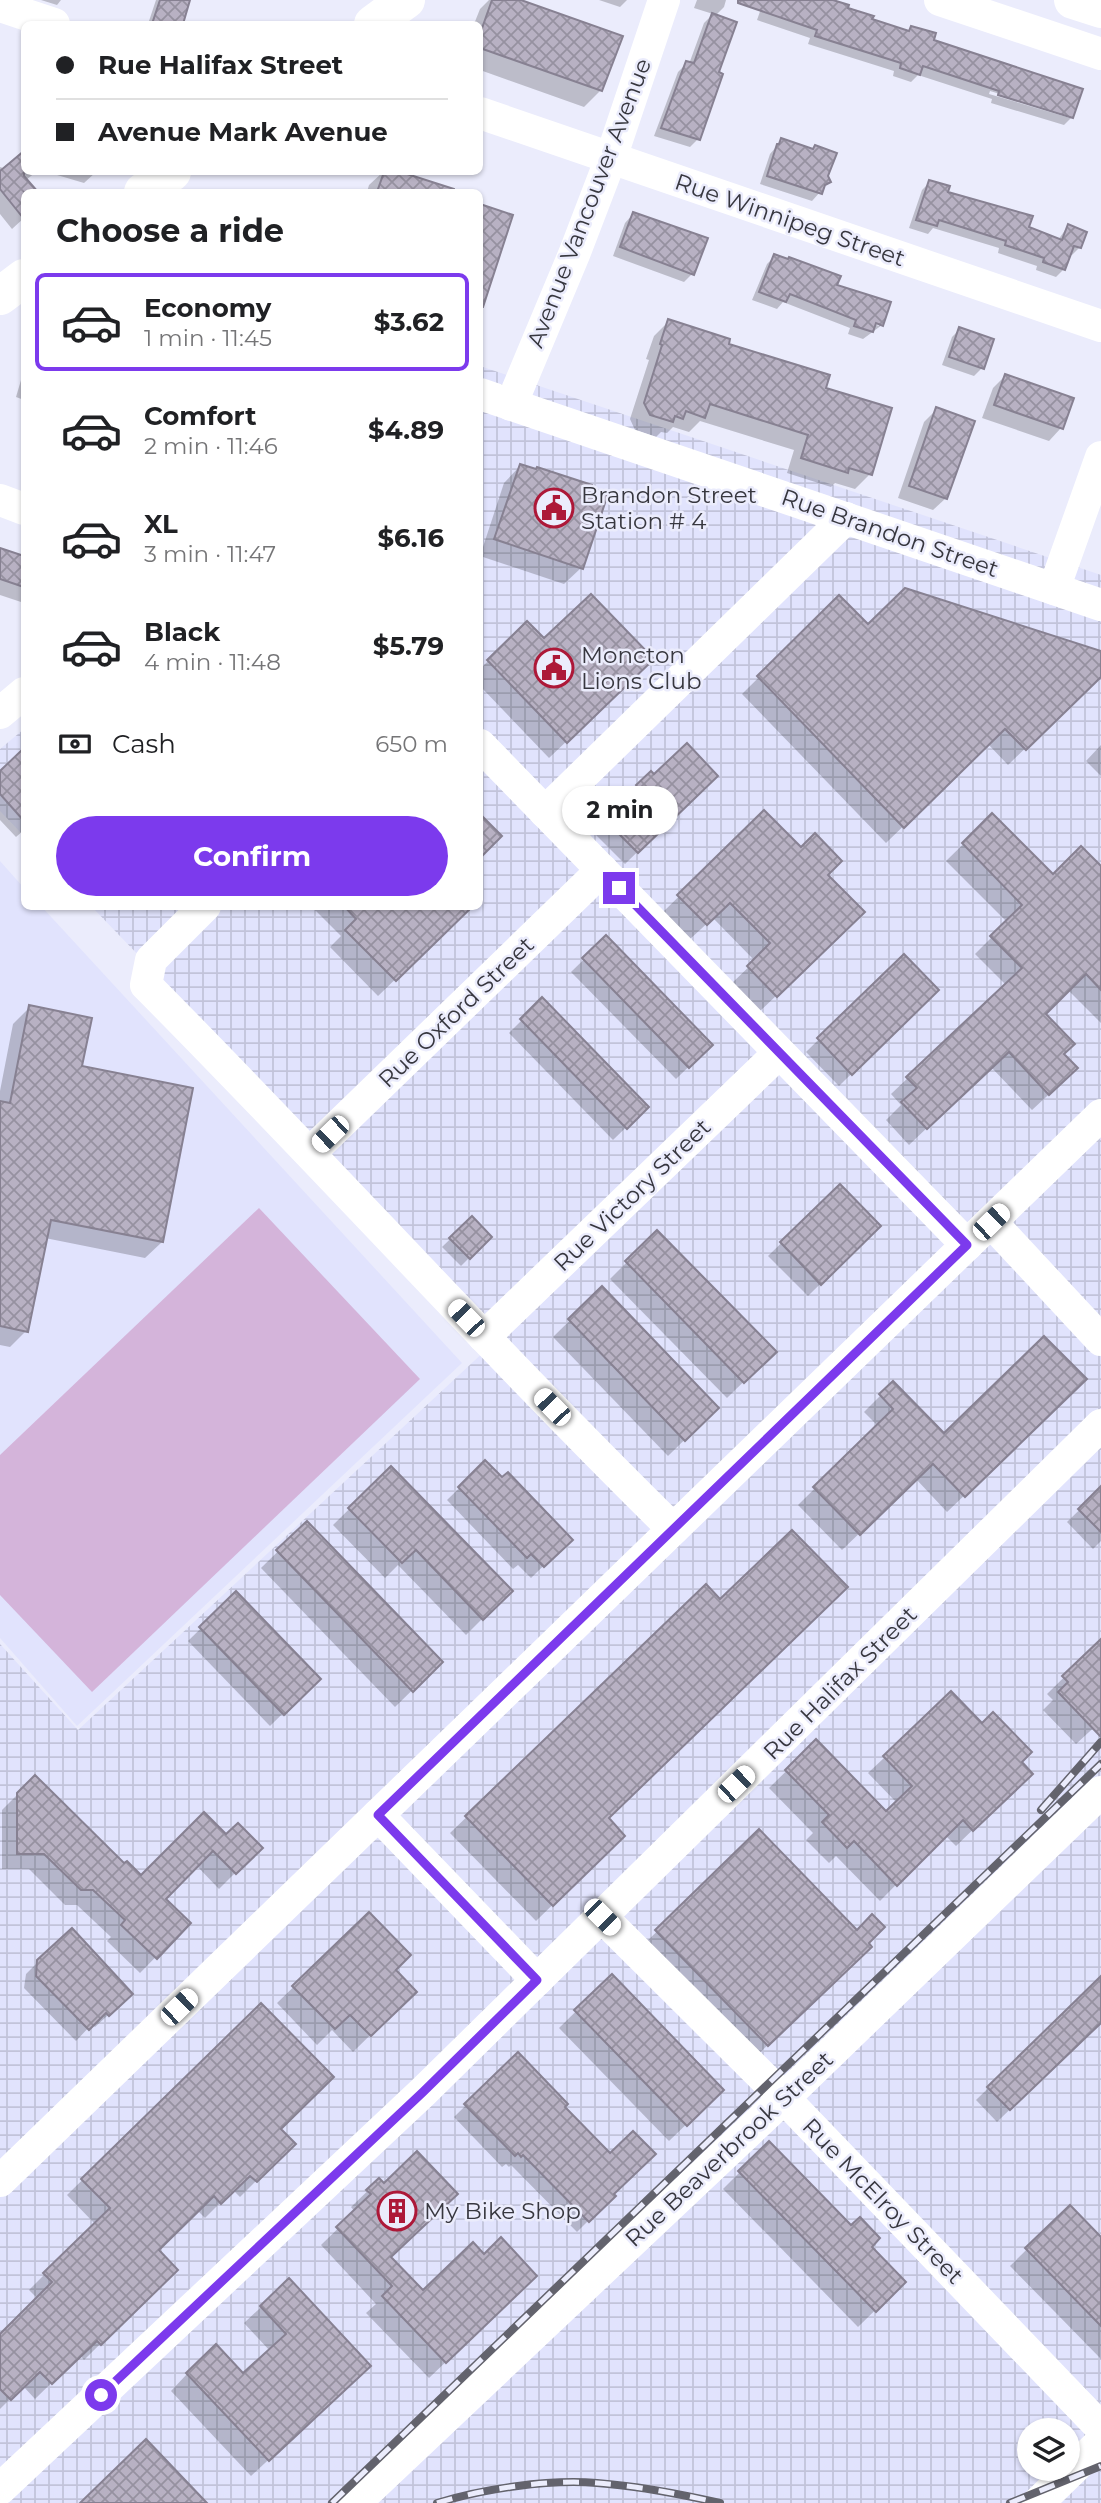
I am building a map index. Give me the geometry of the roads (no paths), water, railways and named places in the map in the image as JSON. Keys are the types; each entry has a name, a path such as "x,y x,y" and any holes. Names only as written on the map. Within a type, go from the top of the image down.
{"main road":[{"path":"377,21 406,0"},
{"path":"1073,0 1101,9"},
{"path":"147,189 168,175"},
{"path":"0,296 21,280"}],"street":[{"name":"Avenue Vancouver Avenue","path":"512,405 611,158 664,0"},
{"path":"940,0 1101,54"},
{"path":"0,6 45,21"},
{"name":"Rue Winnipeg Street","path":"483,114 1101,326"},
{"name":"Rue Brandon Street","path":"483,395 1101,605"},
{"path":"1054,589 1101,457"},
{"path":"0,500 21,508"},
{"path":"545,812 846,519"},
{"path":"0,713 21,696"},
{"path":"483,748 967,1245"},
{"name":"Rue Oxford Street","path":"310,1153 601,870"},
{"path":"201,910 150,960 146,985 484,1337 673,1529"},
{"name":"Rue Victory Street","path":"484,1337 779,1052"},
{"path":"0,2181 1101,1115"},
{"path":"991,1222 1101,1339"},
{"name":"Rue Halifax Street","path":"0,2490 423,2092 1101,1425"},
{"name":"Rue Beaverbrook Street","path":"355,2503 784,2098 1101,1792"},
{"path":"378,1815 537,1980"},
{"name":"Rue McElroy Street","path":"602,1917 784,2098 1101,2428"},
{"path":"1038,2503 1101,2442"}],"railway":[{"path":"1041,1810 1101,1742"},
{"path":"332,2503 1101,1764"},
{"path":"1010,2503 1101,2466"},
{"path":"437,2503 475,2493 558,2482 643,2488 720,2503"}],"place":[{"name":"Brandon Street Station # 4","path":"554,508"},
{"name":"Moncton Lions Club","path":"554,668"},
{"name":"My Bike Shop","path":"397,2211"}]}
